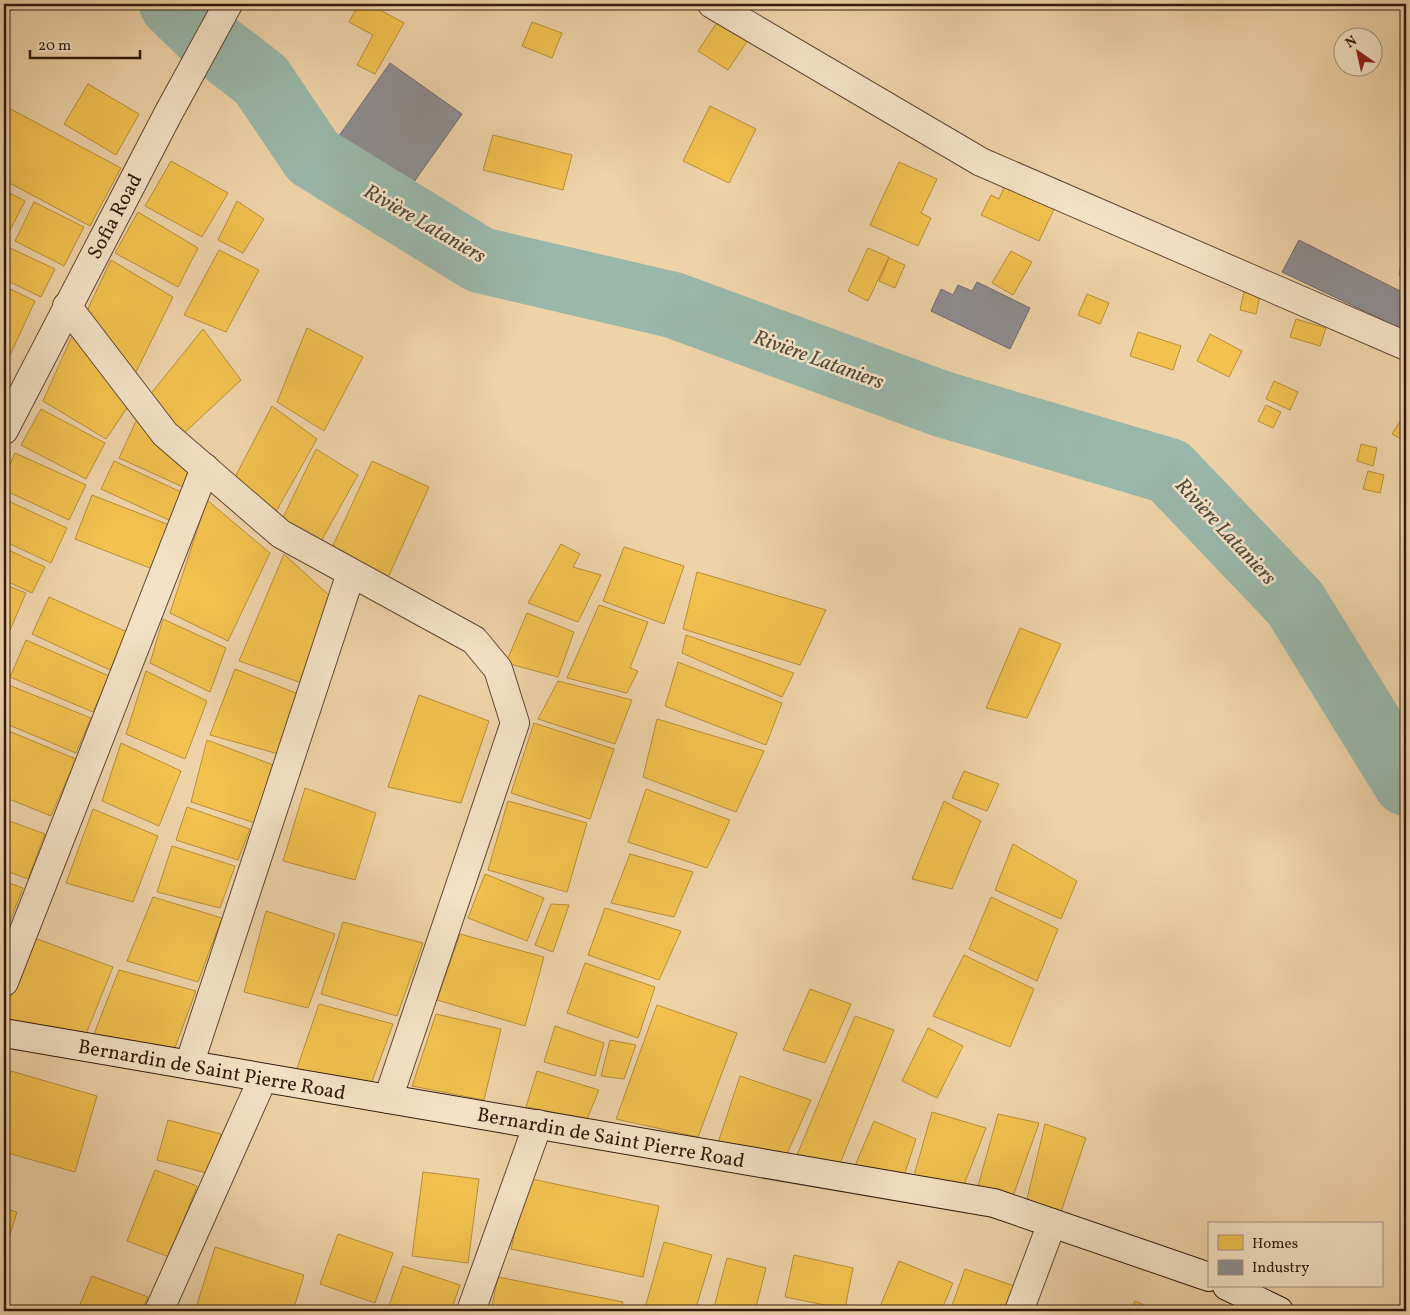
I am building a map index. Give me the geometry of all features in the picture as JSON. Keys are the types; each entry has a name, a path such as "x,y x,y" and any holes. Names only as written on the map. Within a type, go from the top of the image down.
{"street":[{"name":"Sofia Road","path":"4,430 67,306 228,4"},
{"path":"712,4 981,162 1406,346"},
{"path":"67,306 166,434 281,534 474,640 498,669 515,723 388,1099"},
{"path":"4,982 204,468"},
{"path":"189,1065 351,573"},
{"name":"Bernardin de Saint Pierre Road","path":"6,1039 189,1065 994,1203 1208,1277"},
{"path":"159,1311 263,1078"},
{"path":"472,1311 538,1124"},
{"path":"1019,1311 1052,1223"},
{"path":"1231,1288 1280,1311"}],"building: Homes":[{"path":"359,4 369,4 404,23 375,74 357,65 373,35 349,22"},
{"path":"718,21 748,40 728,70 698,51"},
{"path":"532,22 562,33 552,58 522,46"},
{"path":"88,84 139,114 116,155 64,124"},
{"path":"5,106 121,168 90,226 4,180"},
{"path":"710,106 756,129 729,183 683,161"},
{"path":"493,135 572,155 563,190 483,170"},
{"path":"171,161 228,193 202,237 145,206"},
{"path":"899,162 937,179 921,213 931,218 918,246 870,225"},
{"path":"1007,181 1057,203 1039,241 981,215 991,195 999,199"},
{"path":"4,190 25,201 4,242"},
{"path":"237,201 264,219 243,253 218,240"},
{"path":"34,202 84,227 64,266 15,241"},
{"path":"138,212 198,248 178,287 115,253"},
{"path":"1406,235 1406,276 1399,275"},
{"path":"8,247 55,269 41,297 4,279 4,255"},
{"path":"868,248 889,257 868,301 848,291"},
{"path":"219,250 259,270 226,332 184,315"},
{"path":"1011,251 1032,262 1013,295 992,283"},
{"path":"889,258 905,265 895,288 879,281"},
{"path":"111,260 173,297 133,378 86,313"},
{"path":"4,286 35,301 6,364 4,363"},
{"path":"1244,292 1260,296 1256,314 1240,310"},
{"path":"1087,294 1109,303 1100,324 1078,315"},
{"path":"1296,319 1326,328 1320,346 1290,337"},
{"path":"307,328 363,357 324,431 277,402"},
{"path":"203,329 241,380 180,437 149,396"},
{"path":"1138,332 1181,346 1173,370 1130,356"},
{"path":"1210,334 1242,351 1229,377 1197,361"},
{"path":"72,336 129,405 106,439 43,401"},
{"path":"1274,381 1298,392 1290,410 1266,399"},
{"path":"1266,405 1281,412 1273,428 1258,421"},
{"path":"272,406 317,439 273,517 233,481"},
{"path":"41,409 105,443 86,479 21,445"},
{"path":"1406,412 1406,442 1392,434"},
{"path":"138,417 193,466 183,487 119,458"},
{"path":"1361,444 1377,448 1373,466 1357,461"},
{"path":"316,449 358,475 319,545 281,522"},
{"path":"15,453 86,485 69,520 4,490 4,477"},
{"path":"114,461 183,493 171,521 101,489"},
{"path":"372,461 429,487 386,582 330,552"},
{"path":"1368,471 1384,475 1380,493 1363,489"},
{"path":"92,495 172,526 155,570 75,539"},
{"path":"4,499 67,528 51,563 4,541"},
{"path":"207,500 270,553 228,641 170,613"},
{"path":"561,544 580,554 573,567 601,575 578,622 528,603"},
{"path":"624,547 684,566 664,624 603,601"},
{"path":"4,548 45,567 32,593 4,580"},
{"path":"284,554 332,598 302,683 239,661"},
{"path":"697,572 826,610 800,665 683,629"},
{"path":"4,584 26,593 8,635 4,633"},
{"path":"49,597 127,632 110,670 32,634"},
{"path":"599,605 648,622 630,668 638,671 627,693 567,678"},
{"path":"527,613 574,632 558,677 506,663"},
{"path":"163,619 226,648 210,692 150,663"},
{"path":"1020,628 1061,644 1027,718 986,708"},
{"path":"686,635 794,673 782,697 682,653"},
{"path":"26,640 109,676 93,712 10,677"},
{"path":"678,662 782,703 766,745 665,706"},
{"path":"235,669 301,695 282,755 210,735"},
{"path":"146,671 207,701 185,759 126,734"},
{"path":"558,681 632,700 615,744 538,719"},
{"path":"6,684 91,718 76,753 4,723 4,689"},
{"path":"419,695 489,721 461,803 388,787"},
{"path":"657,719 764,751 736,812 643,777"},
{"path":"534,723 614,749 590,819 511,793"},
{"path":"4,729 76,759 51,816 4,797"},
{"path":"207,740 276,766 255,823 191,802"},
{"path":"121,743 181,771 159,826 102,801"},
{"path":"964,771 999,784 987,811 952,798"},
{"path":"305,788 376,813 355,880 283,861"},
{"path":"646,789 730,820 707,868 628,842"},
{"path":"508,801 587,823 567,892 488,870"},
{"path":"944,801 981,821 952,889 912,879"},
{"path":"187,807 250,829 238,860 176,840"},
{"path":"93,809 158,836 133,902 66,883"},
{"path":"4,819 45,834 28,879 4,870"},
{"path":"1013,844 1077,881 1061,919 995,890"},
{"path":"172,846 235,866 220,908 157,892"},
{"path":"630,854 693,872 674,917 611,903"},
{"path":"485,874 544,898 527,941 468,918"},
{"path":"4,881 23,888 5,934 4,934"},
{"path":"153,897 222,918 198,982 127,961"},
{"path":"991,897 1058,929 1037,981 969,949"},
{"path":"551,904 569,905 553,952 535,945"},
{"path":"605,908 681,931 659,980 588,955"},
{"path":"266,911 335,934 308,1008 244,992"},
{"path":"343,922 423,943 397,1016 321,994"},
{"path":"460,934 544,957 525,1026 437,1000"},
{"path":"32,937 113,967 84,1039 4,1024 4,1012"},
{"path":"964,955 1034,989 1010,1047 933,1016"},
{"path":"585,963 655,987 638,1038 567,1013"},
{"path":"119,970 196,991 173,1053 92,1039"},
{"path":"810,989 851,1004 825,1063 783,1050"},
{"path":"319,1004 393,1024 370,1087 295,1074"},
{"path":"657,1005 737,1033 698,1137 616,1119"},
{"path":"436,1014 501,1029 484,1100 412,1086"},
{"path":"855,1016 894,1030 839,1166 797,1155"},
{"path":"555,1026 604,1043 595,1076 544,1062"},
{"path":"928,1028 963,1046 937,1098 902,1081"},
{"path":"610,1040 636,1045 624,1079 601,1076"},
{"path":"11,1071 97,1096 75,1172 4,1152 4,1097"},
{"path":"537,1071 599,1090 587,1119 526,1107"},
{"path":"740,1076 811,1100 786,1156 718,1143"},
{"path":"932,1112 986,1128 962,1190 913,1179"},
{"path":"998,1114 1039,1123 1012,1199 977,1190"},
{"path":"168,1120 221,1134 210,1174 157,1160"},
{"path":"874,1121 916,1139 903,1179 854,1168"},
{"path":"1045,1124 1086,1138 1061,1212 1027,1199"},
{"path":"155,1170 197,1186 169,1257 127,1241"},
{"path":"423,1172 479,1179 468,1263 412,1256"},
{"path":"527,1178 659,1206 643,1277 511,1249"},
{"path":"4,1208 17,1212 4,1253"},
{"path":"338,1234 393,1253 375,1303 320,1284"},
{"path":"664,1242 712,1255 695,1311 644,1311"},
{"path":"215,1247 304,1275 293,1311 195,1311"},
{"path":"794,1255 853,1268 845,1309 785,1297"},
{"path":"727,1258 766,1268 755,1311 713,1311"},
{"path":"899,1261 953,1283 941,1311 878,1311"},
{"path":"403,1266 460,1285 451,1311 387,1311"},
{"path":"965,1269 1020,1288 1012,1311 950,1311"},
{"path":"92,1276 148,1297 142,1311 77,1311"},
{"path":"498,1277 623,1302 621,1311 491,1311"},
{"path":"1135,1301 1159,1311 1131,1311"}],"building: Industry":[{"path":"390,63 462,114 404,196 332,146"},
{"path":"1299,240 1406,294 1406,331 1282,272"},
{"path":"977,282 1030,308 1010,349 931,311 941,289 953,295 958,285 972,291"}],"waterway":[{"name":"Rivière Lataniers","path":"172,4 208,39 261,80 313,157 480,260 673,305 942,404 1169,471 1295,603 1406,783"}]}
